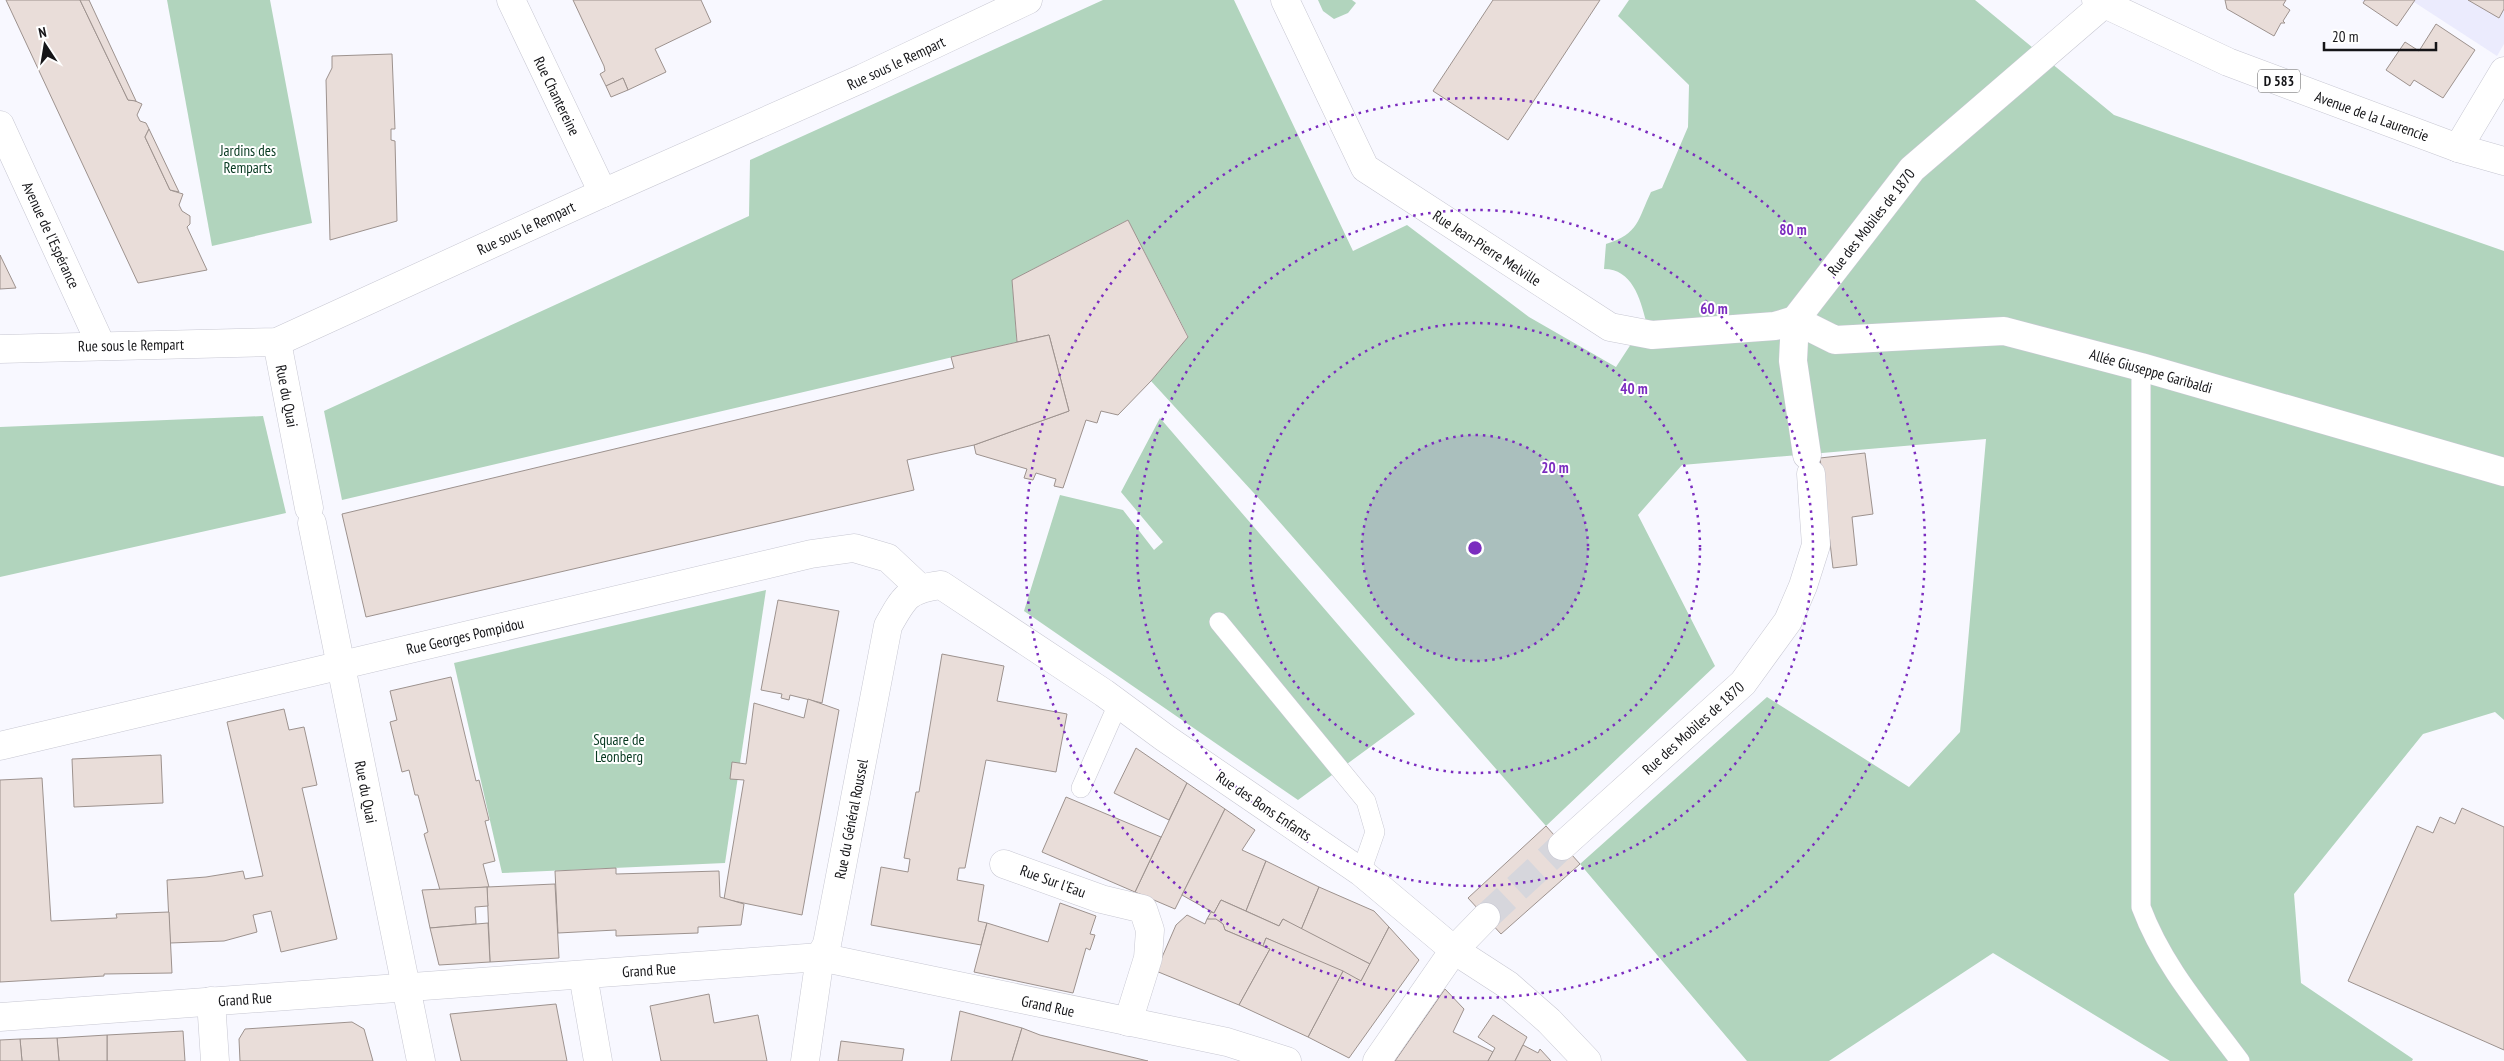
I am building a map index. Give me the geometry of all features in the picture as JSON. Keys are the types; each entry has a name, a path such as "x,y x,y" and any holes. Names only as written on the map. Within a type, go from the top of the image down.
{"street":[{"name":"Rue Chantereine","path":"511,0 603,193"},
{"name":"Rue sous le Rempart","path":"0,349 277,342 603,193 864,78 1028,0"},
{"name":"Rue Jean-Pierre Melville","path":"1285,0 1365,168 1610,327 1652,335 1775,326 1794,320"},
{"name":"Rue des Mobiles de 1870","path":"1562,846 1743,683 1788,621 1803,586 1816,545 1809,465 1793,361 1794,320 1912,169 2103,1"},
{"name":"Avenue de la Laurencie","path":"2103,1 2228,62 2458,148 2504,161"},
{"path":"2458,148 2504,71"},
{"name":"Avenue de l'Espérance","path":"0,125 101,345"},
{"name":"Allée Giuseppe Garibaldi","path":"1794,320 1835,340 2004,331 2141,368 2504,472"},
{"name":"Rue du Quai","path":"277,342 404,988 421,1061"},
{"name":"Rue Georges Pompidou","path":"0,746 802,556 854,548 888,558 920,588"},
{"name":"Rue des Bons Enfants","path":"920,588 941,585 1118,704 1361,872 1454,950 1508,985 1549,1021 1586,1061"},
{"name":"Rue du Général Roussel","path":"805,1061 820,957 827,944 888,626 901,602 920,588"},
{"name":"Rue Sur l'Eau","path":"1004,864 1101,899 1143,909 1150,930 1148,958 1128,1022"},
{"path":"1377,1061 1454,950 1486,917"},
{"name":"Grand Rue","path":"0,1017 820,957 1128,1022 1223,1051 1287,1061"},
{"path":"583,975 598,1061"},
{"path":"211,1001 215,1061"}],"lane":[{"path":"2141,368 2141,907 2152,937 2166,961 2240,1061"},
{"path":"1219,622 1366,800 1375,832 1361,872"},
{"path":"1081,788 1118,704"}],"shaded area":[{"path":"2361,0 2504,0 2504,44 2497,56 2414,2 2397,26"}],"green space":[{"name":"Jardins des Remparts","path":"167,0 270,0 312,223 212,246"},
{"path":"1103,0 1234,0 1353,251 1407,225 1529,317 1616,367 1646,321 1641,303 1628,279 1614,270 1604,269 1606,244 1617,240 1631,230 1640,218 1651,192 1662,188 1688,127 1689,85 1618,16 1629,0 1975,0 2114,115 2504,251 2504,720 2495,712 2423,734 2294,894 2301,983 2413,1059 2412,1061 2170,1061 1993,953 1829,1061 1747,1061 1580,864 1767,697 1909,787 1960,732 1986,439 1682,465 1638,515 1715,666 1546,826 1263,503 1151,381 1188,336 1128,220 1012,280 1017,342 342,500 324,411 749,216 750,160"},
{"path":"1318,0 1352,0 1356,3 1348,13 1334,19 1323,11"},
{"path":"263,416 286,513 0,577 0,427"},
{"path":"1160,418 1415,714 1298,800 1024,611 1060,495 1123,510 1154,550 1163,542 1121,492"},
{"name":"Square de Leonberg","path":"766,590 725,863 502,873 454,663"}],"building":[{"path":"6,0 80,0 128,100 142,104 137,115 140,121 146,123 149,129 145,137 170,190 183,194 179,205 182,211 190,216 190,224 187,227 207,270 138,283"},
{"path":"80,0 89,0 136,101 128,100"},
{"path":"573,0 701,0 711,22 655,49 666,72 628,90 623,78 606,86 600,74 605,71 604,66"},
{"path":"1493,0 1600,0 1508,140 1433,91"},
{"path":"2225,0 2286,0 2283,5 2290,10 2283,21 2285,23 2281,23 2274,36 2227,9"},
{"path":"2365,0 2415,0 2397,26 2363,3"},
{"path":"2468,0 2504,0 2504,9 2499,18"},
{"path":"2436,24 2475,50 2443,98 2414,80 2410,86 2386,70 2405,42 2419,51"},
{"path":"392,54 395,129 391,129 391,140 395,141 397,221 330,240 326,80 332,68 332,56"},
{"path":"623,78 628,90 611,97 606,86"},
{"path":"149,129 179,192 170,190 145,137"},
{"path":"1128,220 1188,337 1151,381 1118,415 1101,411 1097,423 1086,420 1063,488 1054,486 1056,479 1036,473 1033,480 1024,478 1027,469 976,454 974,445 1069,411 1049,335 1017,342 1012,280"},
{"path":"0,255 16,288 0,289"},
{"path":"1049,335 1069,411 974,445 907,460 914,490 366,617 342,514 954,368 951,357"},
{"path":"1865,453 1873,514 1852,517 1857,565 1833,568 1820,458"},
{"path":"778,600 839,611 822,703 790,695 789,700 781,698 782,694 761,690"},
{"path":"942,654 1004,666 997,701 1067,714 1056,772 986,760 965,868 959,868 957,880 984,885 978,921 987,923 981,945 871,925 881,867 908,872 910,859 904,858 916,792 919,792"},
{"path":"451,677 476,781 479,780 489,820 485,821 495,861 483,864 489,887 440,890 424,834 428,832 418,795 415,795 409,770 402,772 390,722 397,720 390,691"},
{"path":"808,699 839,710 802,915 724,899 744,780 730,779 732,762 746,764 754,703 804,718"},
{"path":"284,709 289,730 304,727 317,785 302,788 337,939 281,952 271,911 253,915 257,932 224,941 170,943 167,880 206,877 243,871 245,879 263,876 227,722"},
{"path":"1136,748 1187,783 1169,820 1114,793"},
{"path":"161,755 163,803 74,807 72,759"},
{"path":"42,778 51,921 117,918 116,914 169,912 172,973 104,974 104,976 0,982 0,780"},
{"path":"1187,783 1225,809 1175,909 1135,892"},
{"path":"1066,797 1161,837 1135,892 1042,852"},
{"path":"2462,808 2504,827 2504,1050 2348,981 2417,826 2433,833 2440,817 2455,824"},
{"path":"1225,809 1255,830 1242,850 1266,861 1246,911 1221,900 1214,913 1182,895"},
{"path":"1546,826 1580,864 1501,934 1468,898"},
{"path":"1266,861 1319,887 1301,930 1283,919 1279,926 1246,911"},
{"path":"616,868 616,874 719,871 720,897 744,904 741,925 698,927 698,933 616,936 616,930 558,933 555,871"},
{"path":"555,884 559,958 490,962 487,887"},
{"path":"487,887 488,906 475,907 476,924 430,928 422,890"},
{"path":"1319,887 1374,911 1389,927 1370,964 1301,930"},
{"path":"1221,900 1279,926 1283,919 1370,964 1361,981 1266,938 1263,946 1225,930 1223,924 1219,921 1207,919 1211,912 1214,913"},
{"path":"1060,903 1096,916 1090,934 1095,935 1090,950 1086,948 1073,993 974,972 987,923 1048,942"},
{"path":"1187,915 1205,924 1207,919 1216,919 1223,924 1225,930 1270,949 1239,1005 1156,971 1176,925"},
{"path":"488,923 490,962 439,965 430,928"},
{"path":"1389,927 1419,960 1349,1058 1308,1037 1343,971 1361,981"},
{"path":"1266,938 1343,971 1308,1037 1239,1005 1270,949 1263,946"},
{"path":"1445,989 1464,1009 1453,1032 1493,1052 1488,1061 1395,1061"},
{"path":"709,994 714,1023 758,1015 767,1061 661,1061 650,1006"},
{"path":"556,1004 567,1061 461,1061 450,1014"},
{"path":"960,1011 1022,1028 1012,1061 951,1061"},
{"path":"1493,1015 1527,1037 1515,1061 1488,1061 1495,1048 1478,1037"},
{"path":"352,1022 364,1029 373,1061 240,1061 239,1039 245,1029"},
{"path":"1022,1028 1040,1035 1148,1061 1012,1061"},
{"path":"183,1031 185,1061 107,1061 107,1035"},
{"path":"107,1035 107,1061 59,1061 57,1038"},
{"path":"57,1038 59,1061 22,1061 20,1039"},
{"path":"20,1039 22,1061 0,1061 0,1040"},
{"path":"841,1041 904,1049 902,1061 838,1061"},
{"path":"1523,1045 1538,1053 1540,1049 1551,1061 1515,1061"}],"tunnel":[{"path":"1486,917 1562,846"}]}
